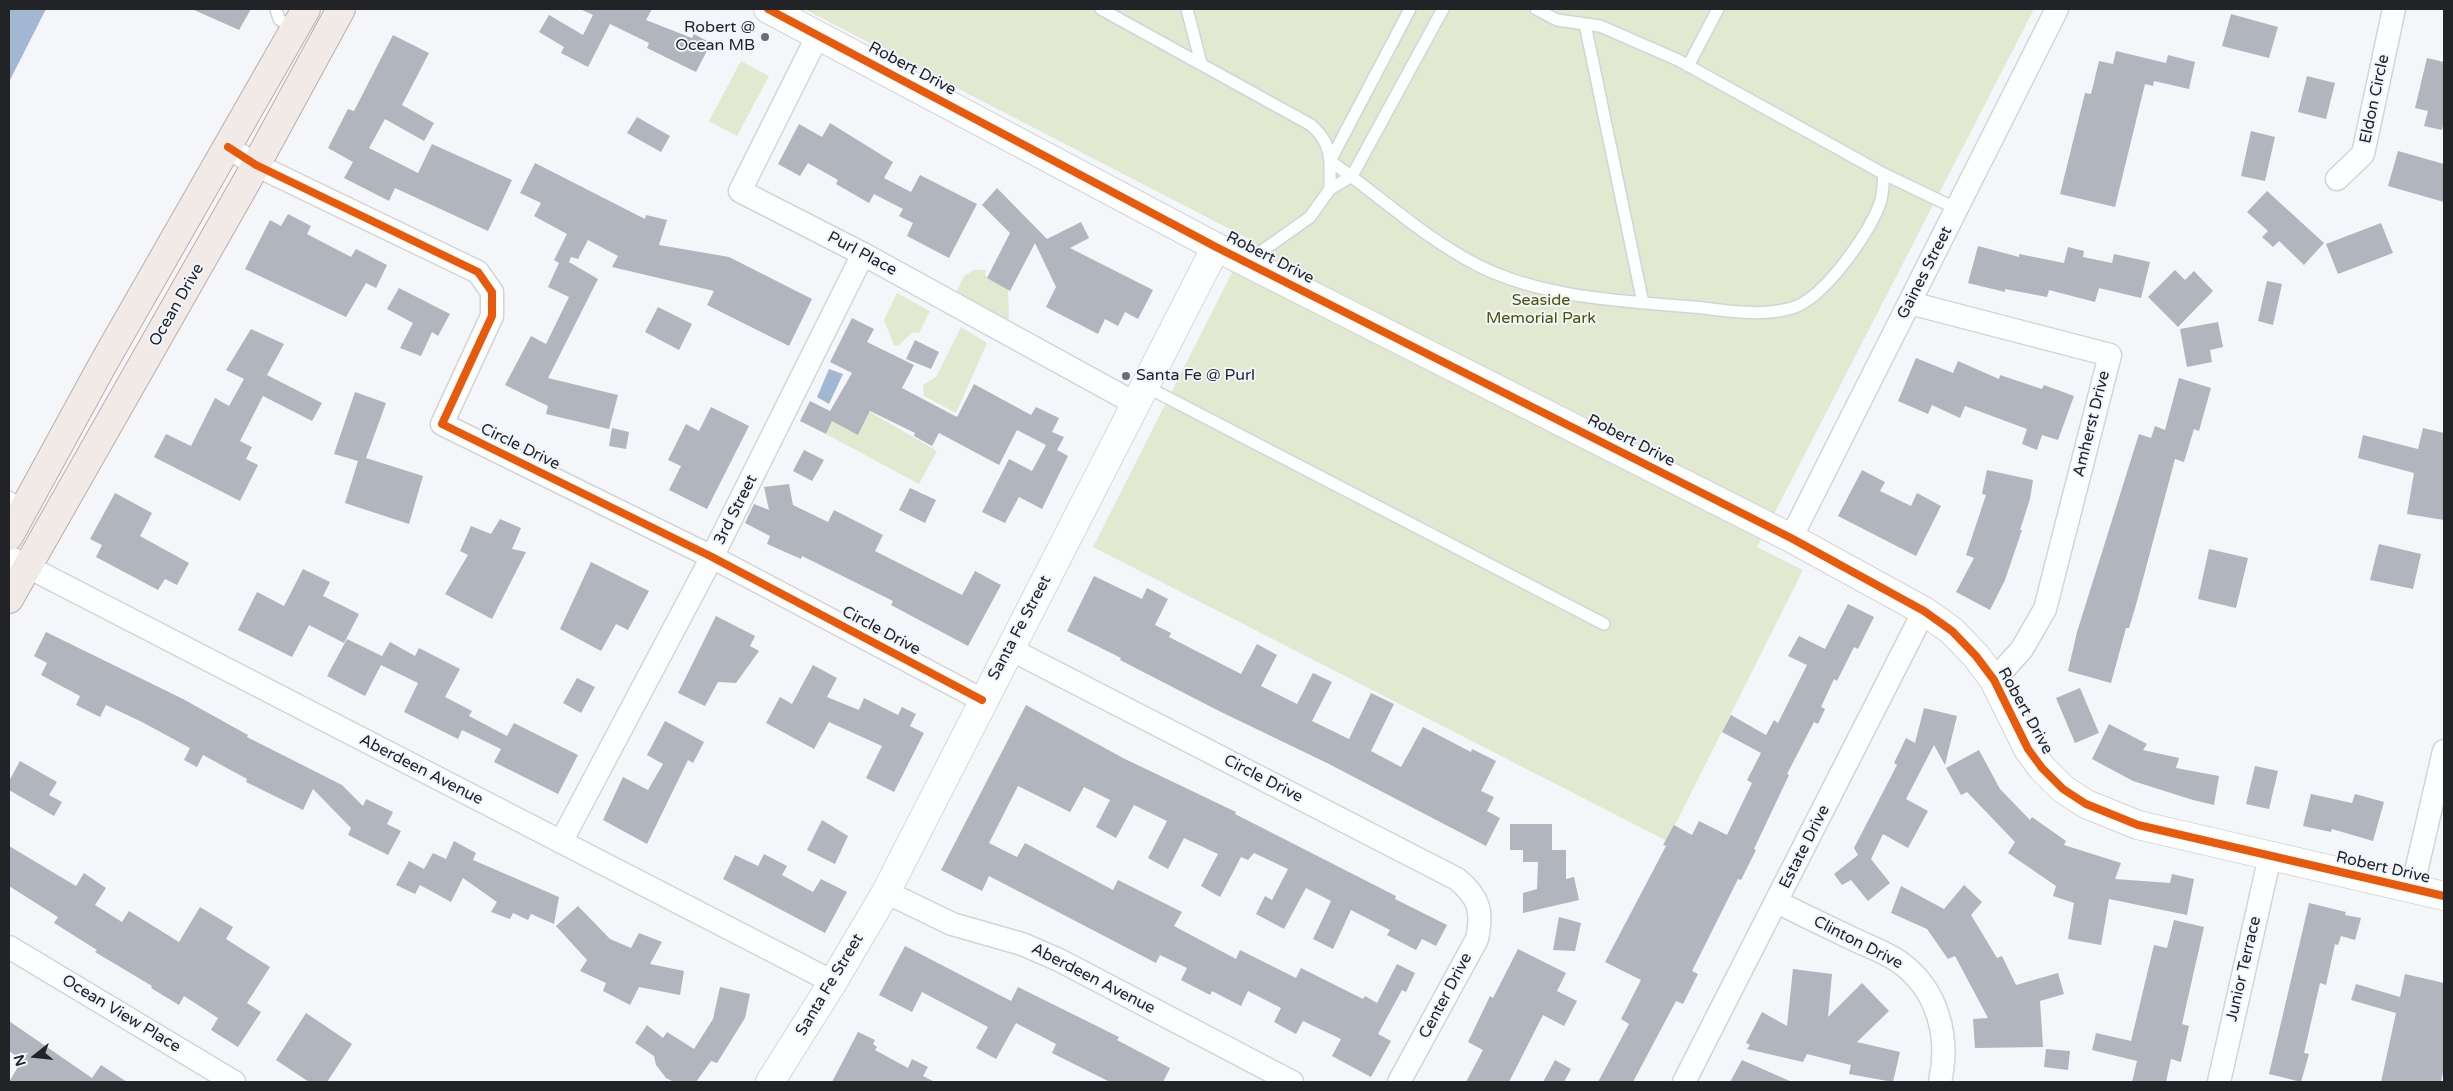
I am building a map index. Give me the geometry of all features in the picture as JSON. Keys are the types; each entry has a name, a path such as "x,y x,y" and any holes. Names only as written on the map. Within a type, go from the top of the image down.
{"main road":[{"name":"Ocean Drive","path":"9,599 18,562 133,382 256,165 341,9"},
{"path":"9,536 17,502 103,364 300,19 326,38"},
{"path":"156,271 186,288"},
{"path":"103,364 133,382"}],"street":[{"name":"Robert Drive","path":"768,9 1246,262 1791,538 1924,611 1952,631 1976,656 1994,680 2028,748 2042,768 2064,789 2086,804 2138,825 2444,896"},
{"name":"Gaines Street","path":"1791,538 2057,9"},
{"name":"Eldon Circle","path":"2337,179 2363,154 2394,9"},
{"name":"Purl Place","path":"818,36 740,191 1141,395"},
{"name":"Circle Drive","path":"228,147 256,165 478,272 492,292 492,316 442,424 712,557 982,700"},
{"name":"Santa Fe Street","path":"770,1082 833,982 886,892 982,700 1141,395 1216,246"},
{"name":"3rd Street","path":"561,842 712,557 863,254"},
{"name":"Amherst Drive","path":"1910,303 2110,355 2045,609 2022,649 1994,680"},
{"name":"Aberdeen Avenue","path":"18,562 833,982"},
{"name":"Estate Drive","path":"1684,1082 1778,902 1924,611"},
{"name":"Circle Drive","path":"1010,649 1457,878 1470,889 1479,907"},
{"path":"2412,889 2444,751"},
{"name":"Junior Terrace","path":"2219,1082 2270,856"},
{"name":"Aberdeen Avenue","path":"886,892 952,924 1022,944 1058,960 1292,1082"},
{"name":"Clinton Drive","path":"1778,902 1896,960 1914,974 1929,992 1938,1012 1943,1038 1944,1064 1940,1082"},
{"name":"Center Drive","path":"1400,1082 1477,939 1480,922 1479,907"},
{"name":"Ocean View Place","path":"9,947 234,1082"}],"lane":[{"path":"276,9 279,19 300,19"},
{"path":"1101,9 1311,125 1322,135 1328,146 1330,189"},
{"path":"1187,9 1201,63"},
{"path":"1330,161 1410,9"},
{"path":"1246,262 1310,216 1330,189 1352,176 1444,9"},
{"path":"1536,9 1557,20 1600,26 1688,66 1884,174 1957,210"},
{"path":"1688,66 1718,9"},
{"path":"1586,24 1643,303"},
{"path":"1330,161 1441,244 1480,266 1541,288 1643,303 1762,313 1796,306 1817,293 1841,269 1866,229 1881,200 1884,174"},
{"path":"1141,395 1604,624"}],"green space":[{"name":"Seaside Memorial Park","path":"804,9 2034,9 1757,547 1803,570 1667,841 1093,547 1249,239"},
{"path":"741,61 769,76 737,136 709,121"},
{"path":"974,270 986,270 985,275 1008,290 1009,323 955,295 964,276"},
{"path":"897,293 930,311 919,333 913,332 898,346 894,345 884,320"},
{"path":"961,327 987,343 956,413 924,396 923,385 936,377"},
{"path":"870,412 937,451 919,484 826,434 832,421 859,434"}],"water":[{"path":"9,9 46,9 9,82"},
{"path":"829,369 843,374 829,404 817,397"}],"building":[{"path":"192,9 251,9 239,30"},
{"path":"580,9 652,9 646,20 692,38 694,34 711,43 696,72 647,48 649,43 610,24 588,67 561,53 564,47 539,32 549,15 583,35 593,15"},
{"path":"2231,14 2278,27 2269,58 2222,46"},
{"path":"393,35 429,53 402,105 434,123 424,141 385,119 369,148 418,173 432,144 512,180 488,231 395,188 389,201 344,178 353,162 328,148 348,109 354,111"},
{"path":"2116,51 2166,63 2168,55 2195,62 2189,89 2154,81 2153,86 2145,84 2115,207 2060,194 2085,93 2091,94 2099,61 2113,64"},
{"path":"2427,58 2444,62 2444,121 2442,130 2424,126 2428,111 2415,108"},
{"path":"2307,76 2335,83 2326,119 2298,112"},
{"path":"637,117 670,136 661,152 627,133"},
{"path":"830,123 893,162 884,178 911,192 920,175 977,204 949,258 907,236 913,223 899,216 903,209 874,194 869,203 836,184 838,180 808,163 800,176 778,164 799,124 822,137"},
{"path":"2251,131 2275,137 2265,181 2241,176"},
{"path":"2398,151 2444,164 2444,202 2388,186"},
{"path":"535,163 645,219 646,215 667,220 659,245 729,257 812,299 789,346 707,305 714,291 612,267 618,256 588,240 578,259 571,257 569,262 598,279 548,378 618,395 609,429 546,414 548,406 505,385 531,336 546,344 569,297 548,287 559,263 554,260 567,234 534,216 541,203 520,193"},
{"path":"997,188 1047,239 1081,222 1089,238 1070,248 1153,290 1138,319 1125,312 1118,326 1105,319 1098,334 1046,307 1056,287 1035,243 1010,291 987,278 1010,233 982,205"},
{"path":"2267,191 2324,243 2304,265 2279,241 2273,247 2262,237 2268,231 2247,212"},
{"path":"288,214 311,226 307,234 351,257 356,249 387,265 376,288 366,283 346,317 245,269 270,220 281,226"},
{"path":"2381,223 2393,253 2338,274 2326,244"},
{"path":"1978,246 2019,257 2019,254 2064,263 2068,247 2084,251 2083,257 2112,263 2114,254 2150,262 2141,298 2099,288 2095,302 2049,290 2047,297 2005,289 2005,292 1968,283"},
{"path":"2175,270 2185,280 2194,271 2213,291 2178,327 2148,297"},
{"path":"2267,281 2282,284 2273,325 2258,321"},
{"path":"399,288 450,314 438,336 432,332 421,356 400,348 413,323 387,309"},
{"path":"658,307 692,324 679,350 645,332"},
{"path":"852,318 874,329 867,342 914,365 902,388 957,417 974,384 1031,415 1036,407 1059,418 1052,432 1064,437 1057,450 1068,456 1042,509 1019,497 1005,523 982,512 1009,459 1032,471 1046,445 1017,430 999,465 939,433 932,446 914,436 915,433 870,411 858,435 832,421 826,434 800,421 810,401 830,411 852,373 830,362"},
{"path":"2218,322 2223,347 2210,350 2212,362 2187,367 2180,329"},
{"path":"251,329 284,344 267,375 322,403 312,421 263,396 240,441 252,447 246,459 258,465 240,501 154,457 166,434 191,446 215,398 229,406 244,379 226,370"},
{"path":"915,340 939,352 931,369 906,359"},
{"path":"1916,358 1953,373 1958,361 1999,379 2000,375 2042,389 2044,385 2074,396 2058,440 2042,435 2037,450 2022,444 2027,429 1965,406 1960,418 1932,405 1928,414 1898,401"},
{"path":"2179,378 2211,388 2199,431 2194,429 2184,462 2175,459 2136,605 2129,628 2126,628 2111,683 2068,671 2077,632 2139,434 2151,438 2155,426 2165,430"},
{"path":"355,392 386,403 366,458 423,476 409,524 345,503 358,461 334,454"},
{"path":"711,407 749,426 707,509 669,490 681,466 668,460 686,424 699,431"},
{"path":"612,428 629,432 626,449 609,446"},
{"path":"2423,428 2444,433 2444,520 2407,514 2414,473 2358,458 2363,435 2418,449"},
{"path":"804,450 824,460 812,481 793,471"},
{"path":"1862,470 1885,482 1880,491 1911,506 1917,493 1941,506 1916,556 1838,516"},
{"path":"1987,470 2033,480 2030,499 2020,530 2022,530 2005,580 1990,610 1956,592 1974,558 1966,555 1986,495 1982,494"},
{"path":"789,484 793,505 828,522 834,510 883,535 875,551 962,595 975,571 1001,585 968,646 891,605 893,601 802,556 801,559 767,544 770,536 745,523 754,504 769,510 764,487"},
{"path":"910,488 936,500 925,523 899,510"},
{"path":"115,493 152,513 140,536 189,563 177,585 165,579 158,590 96,557 102,545 90,539"},
{"path":"500,519 521,528 512,549 526,552 492,619 445,594 468,555 460,551 471,526 491,534"},
{"path":"2379,544 2421,554 2413,589 2370,580"},
{"path":"2209,549 2248,558 2236,608 2198,599"},
{"path":"591,562 649,591 628,630 616,624 601,651 560,629"},
{"path":"303,569 330,582 323,596 359,614 344,643 309,625 292,657 238,630 257,592 284,606"},
{"path":"1094,576 1142,599 1147,588 1168,599 1155,625 1171,633 1169,637 1241,674 1257,644 1277,655 1261,686 1297,704 1313,673 1332,682 1312,721 1349,739 1371,693 1394,704 1371,751 1401,767 1423,727 1471,752 1472,749 1496,761 1481,791 1494,797 1487,811 1500,818 1486,846 1329,764 1219,711 1067,631"},
{"path":"1848,604 1874,617 1858,649 1854,647 1837,681 1834,679 1821,707 1825,709 1818,724 1814,722 1787,774 1789,775 1754,849 1756,850 1741,880 1738,879 1692,971 1698,974 1683,1004 1676,1001 1633,1082 1598,1082 1629,1024 1621,1019 1641,980 1605,962 1666,846 1663,845 1674,825 1692,835 1699,821 1727,835 1752,783 1747,780 1761,753 1722,732 1731,715 1766,735 1774,720 1778,723 1807,665 1788,656 1799,636 1825,649"},
{"path":"716,616 755,636 750,646 759,651 736,683 718,682 705,706 678,693"},
{"path":"46,632 183,699 248,735 247,737 342,785 363,806 366,799 393,812 387,824 401,831 388,855 348,835 351,828 313,789 303,810 246,782 247,779 203,755 197,767 184,760 190,748 106,705 100,717 76,705 80,696 41,675 47,663 34,656"},
{"path":"347,639 382,656 390,642 415,656 419,648 460,669 445,697 472,711 469,716 507,736 514,723 578,755 558,794 494,762 501,749 462,730 458,739 404,712 418,683 381,665 365,696 327,676"},
{"path":"813,665 837,678 827,697 859,710 864,698 898,715 902,707 916,714 910,726 924,733 894,792 866,778 882,746 829,722 814,749 766,723 780,697 792,704"},
{"path":"577,678 595,687 581,713 563,703"},
{"path":"2080,688 2099,733 2075,743 2056,698"},
{"path":"1026,705 1123,758 1236,812 1235,814 1396,896 1395,899 1447,925 1436,946 1422,939 1416,950 1387,935 1390,930 1351,910 1333,949 1313,939 1331,901 1306,888 1284,929 1256,914 1265,896 1272,900 1288,869 1254,853 1248,860 1241,857 1220,897 1201,886 1218,854 1184,838 1168,869 1148,858 1167,821 1134,805 1116,838 1096,827 1110,800 1084,787 1070,812 1018,786 989,843 1017,857 1025,843 1113,890 1118,880 1182,912 1174,926 1236,959 1240,950 1296,978 1301,968 1363,999 1365,996 1377,1003 1397,964 1415,973 1406,992 1402,990 1378,1034 1391,1041 1371,1077 1332,1056 1341,1039 1303,1021 1296,1034 1274,1022 1281,1008 1248,991 1241,1006 1212,991 1210,995 1181,980 1187,968 1160,955 1156,963 989,876 982,891 941,870"},
{"path":"1924,708 1957,716 1945,765 1934,745 1906,799 1928,811 1908,848 1883,834 1871,859 1890,883 1868,901 1851,880 1842,885 1834,874 1858,855 1854,848 1897,765 1894,763 1906,738 1915,743"},
{"path":"665,721 704,742 693,763 688,760 647,844 603,820 623,777 648,790 663,764 647,755"},
{"path":"2109,724 2147,744 2143,750 2179,758 2176,768 2219,776 2214,805 2133,781 2092,759"},
{"path":"1979,750 2000,789 2030,820 2032,817 2066,841 2064,845 2121,863 2115,879 2170,883 2172,874 2194,879 2187,915 2109,899 2101,945 2068,939 2074,903 2053,896 2056,886 2008,853 2015,842 1967,792 1961,795 1946,768"},
{"path":"20,761 57,782 49,795 62,802 54,816 9,790 9,781"},
{"path":"2255,766 2278,771 2269,809 2246,804"},
{"path":"2311,794 2352,803 2355,794 2384,802 2373,841 2332,829 2331,832 2303,826"},
{"path":"822,820 848,836 835,864 807,850"},
{"path":"1510,824 1552,824 1552,850 1566,850 1566,879 1574,877 1579,900 1523,913 1523,893 1537,889 1538,862 1523,862 1523,850 1510,850"},
{"path":"454,841 476,853 473,860 559,897 554,924 531,914 528,920 513,913 510,919 491,912 497,902 463,878 451,902 420,885 415,894 396,885 409,861 424,869 433,853 446,859"},
{"path":"9,846 76,886 84,873 106,888 95,905 122,922 129,911 179,942 200,907 233,927 226,939 270,967 247,1003 261,1012 238,1047 211,1030 218,1018 184,996 179,1005 151,988 152,986 95,952 97,950 54,923 58,917 9,886"},
{"path":"764,854 787,866 782,875 813,892 821,879 847,892 825,933 723,879 735,855 758,866"},
{"path":"1964,885 1982,902 1971,915 1997,958 2002,956 2016,985 2058,973 2064,994 2040,1001 2043,1047 1975,1048 1973,1019 1988,1018 1955,956 1948,959 1927,929 1891,913 1901,886 1944,909"},
{"path":"2309,903 2346,912 2345,915 2361,918 2355,940 2341,936 2338,945 2335,944 2326,985 2320,983 2304,1053 2309,1054 2301,1082 2269,1074"},
{"path":"578,906 610,939 631,948 639,933 662,942 650,964 684,971 680,995 639,987 630,1005 603,991 606,983 580,971 587,960 556,926"},
{"path":"1559,917 1581,923 1575,951 1553,950"},
{"path":"2174,920 2204,927 2182,1024 2189,1026 2181,1062 2171,1059 2166,1082 2132,1082 2137,1061 2092,1050 2096,1033 2131,1041 2154,945 2167,948"},
{"path":"905,946 1011,1001 1018,987 1119,1037 1117,1040 1170,1068 1163,1082 1110,1082 1052,1053 1056,1044 1016,1023 996,1059 976,1048 988,1027 922,992 912,1012 879,995"},
{"path":"1518,949 1566,973 1557,991 1577,1001 1564,1026 1543,1015 1509,1082 1466,1082 1483,1050 1468,1042 1490,996 1493,998"},
{"path":"1793,969 1832,974 1828,1017 1862,983 1889,1011 1857,1042 1900,1052 1893,1082 1849,1074 1851,1065 1807,1054 1803,1062 1747,1049 1750,1045 1746,1043 1762,1012 1787,1026"},
{"path":"2405,974 2444,983 2444,1068 2441,1082 2381,1082 2396,1013 2351,1000 2356,984 2400,997"},
{"path":"720,987 750,994 745,1018 717,1063 711,1061 696,1082 674,1082 666,1078 656,1065 654,1056 635,1043 647,1025 663,1038 667,1032 694,1049 713,1019"},
{"path":"306,1013 352,1044 327,1082 309,1082 276,1060"},
{"path":"9,1021 92,1078 101,1065 127,1082 9,1082 22,1060 9,1051"},
{"path":"858,1032 875,1040 873,1044 877,1047 875,1050 908,1068 912,1059 928,1067 923,1076 935,1082 832,1082"},
{"path":"2046,1049 2070,1051 2068,1070 2044,1067"},
{"path":"1555,1060 1571,1069 1564,1082 1543,1082"},
{"path":"1742,1060 1792,1082 1730,1082"}],"cycle path":[{"path":"768,9 1216,247 1791,538 1924,611 1952,631 1976,656 1994,680 2028,749 2042,768 2063,789 2086,804 2138,825 2444,896"},
{"path":"228,147 256,165 478,272 492,292 492,316 442,424 712,557 982,700"}],"place":[{"name":"Robert @ Ocean MB","path":"765,37"},
{"name":"Santa Fe @ Purl","path":"1126,376"}]}
